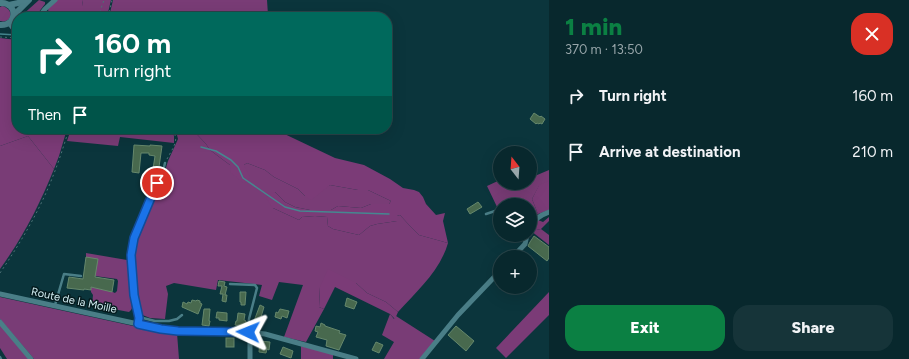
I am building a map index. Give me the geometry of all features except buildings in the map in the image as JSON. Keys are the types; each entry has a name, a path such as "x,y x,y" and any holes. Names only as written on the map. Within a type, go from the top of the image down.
{"street":[{"path":"43,12 55,0"},
{"path":"3,3 28,1"},
{"path":"17,12 28,1"},
{"path":"3,3 13,10 13,12"},
{"path":"0,25 5,25 12,20"},
{"path":"9,23 12,27"},
{"path":"537,218 549,212"},
{"path":"519,250 525,242"},
{"path":"422,359 458,315 493,278"},
{"name":"Route de la Moille","path":"0,294 55,306 138,321 161,329 178,331 249,332 265,334 356,359"},
{"path":"0,322 31,359"},
{"path":"249,332 250,359"}],"lane":[{"path":"165,163 163,171 153,191 134,238 131,255 134,295 138,321 169,321 177,319 182,315"},
{"path":"486,214 493,212"},
{"path":"55,306 64,274 81,276"},
{"path":"230,284 255,286 257,288 249,319 249,332"}],"path":[{"path":"100,12 104,0"},
{"path":"109,12 112,0"},
{"path":"0,37 12,38"},
{"path":"0,273 18,247 37,212 53,175 67,134"},
{"path":"165,163 176,138 175,134"}],"shaded area":[{"path":"39,0 45,2 39,12 26,12"},
{"path":"57,0 82,0 83,12 48,12 48,8"},
{"path":"82,0 111,0 108,12 83,12"},
{"path":"113,0 267,0 268,12 243,11 110,12"},
{"path":"2,6 9,10 10,16 7,20 0,21 0,7"},
{"path":"0,38 12,39 12,134 66,134 54,169 28,136 0,146"},
{"path":"69,134 173,134 174,136 174,143 120,137 118,146 67,141"},
{"path":"176,134 197,134 210,150 230,165 244,165 247,163 265,170 274,177 298,189 305,196 330,185 358,190 368,190 391,201 389,204 371,204 361,208 338,206 331,210 310,210 295,207 285,202 275,192 273,208 299,220 302,217 327,217 328,226 333,229 359,235 370,226 397,221 397,216 400,215 419,235 448,243 444,253 434,272 398,312 386,302 367,293 356,283 320,287 319,307 324,309 306,342 284,337 303,285 279,282 272,300 259,296 262,285 218,280 216,290 174,283 166,286 168,294 165,319 150,318 140,314 136,295 133,248 155,190 165,171 178,139"},
{"path":"197,134 285,134 335,158 364,165 403,188 419,192 426,204 436,215 445,213 443,221 448,243 419,235 400,215 397,216 397,221 370,226 359,235 333,229 328,226 327,217 302,217 299,220 273,208 266,198 275,192 285,202 295,207 310,210 331,210 338,206 361,208 371,204 389,204 391,201 368,190 358,190 330,185 311,200 298,189 274,177 265,170 247,163 244,165 250,178 244,183 231,173 230,165 210,150"},
{"path":"28,136 54,169 30,221 0,269 0,146"},
{"path":"549,170 549,182 539,186 537,190 537,175"},
{"path":"549,181 549,210 538,214 537,198 532,198 539,185"},
{"path":"493,183 493,190 537,190 533,198 493,199 487,186"},
{"path":"549,217 549,221 541,229 537,230 537,221 543,222"},
{"path":"541,229 549,235 549,245 537,236 537,230"},
{"path":"86,253 127,260 132,308 129,312 92,305 93,295 91,292 91,287 108,290 115,293 117,291 118,281 117,279 95,276 86,257"},
{"path":"328,269 356,283 367,293 386,302 398,312 395,319 390,314 335,287 324,309 319,307 320,287"},
{"path":"549,292 549,315 506,358 496,348"},
{"path":"0,297 156,331 177,333 179,359 34,359 0,319"},
{"path":"390,314 394,319 396,316 435,341 420,359 384,359 394,342 382,335"},
{"path":"0,323 30,359 7,359 0,348"},
{"path":"301,346 333,354 333,359 301,359"}],"waterway":[{"path":"0,34 12,35"},
{"path":"201,147 216,151 231,160 238,167 243,178 285,207 300,211 389,214"}],"route":[{"path":"157,183 134,238 131,255 134,295 139,318 138,324 178,331 248,332"}]}
